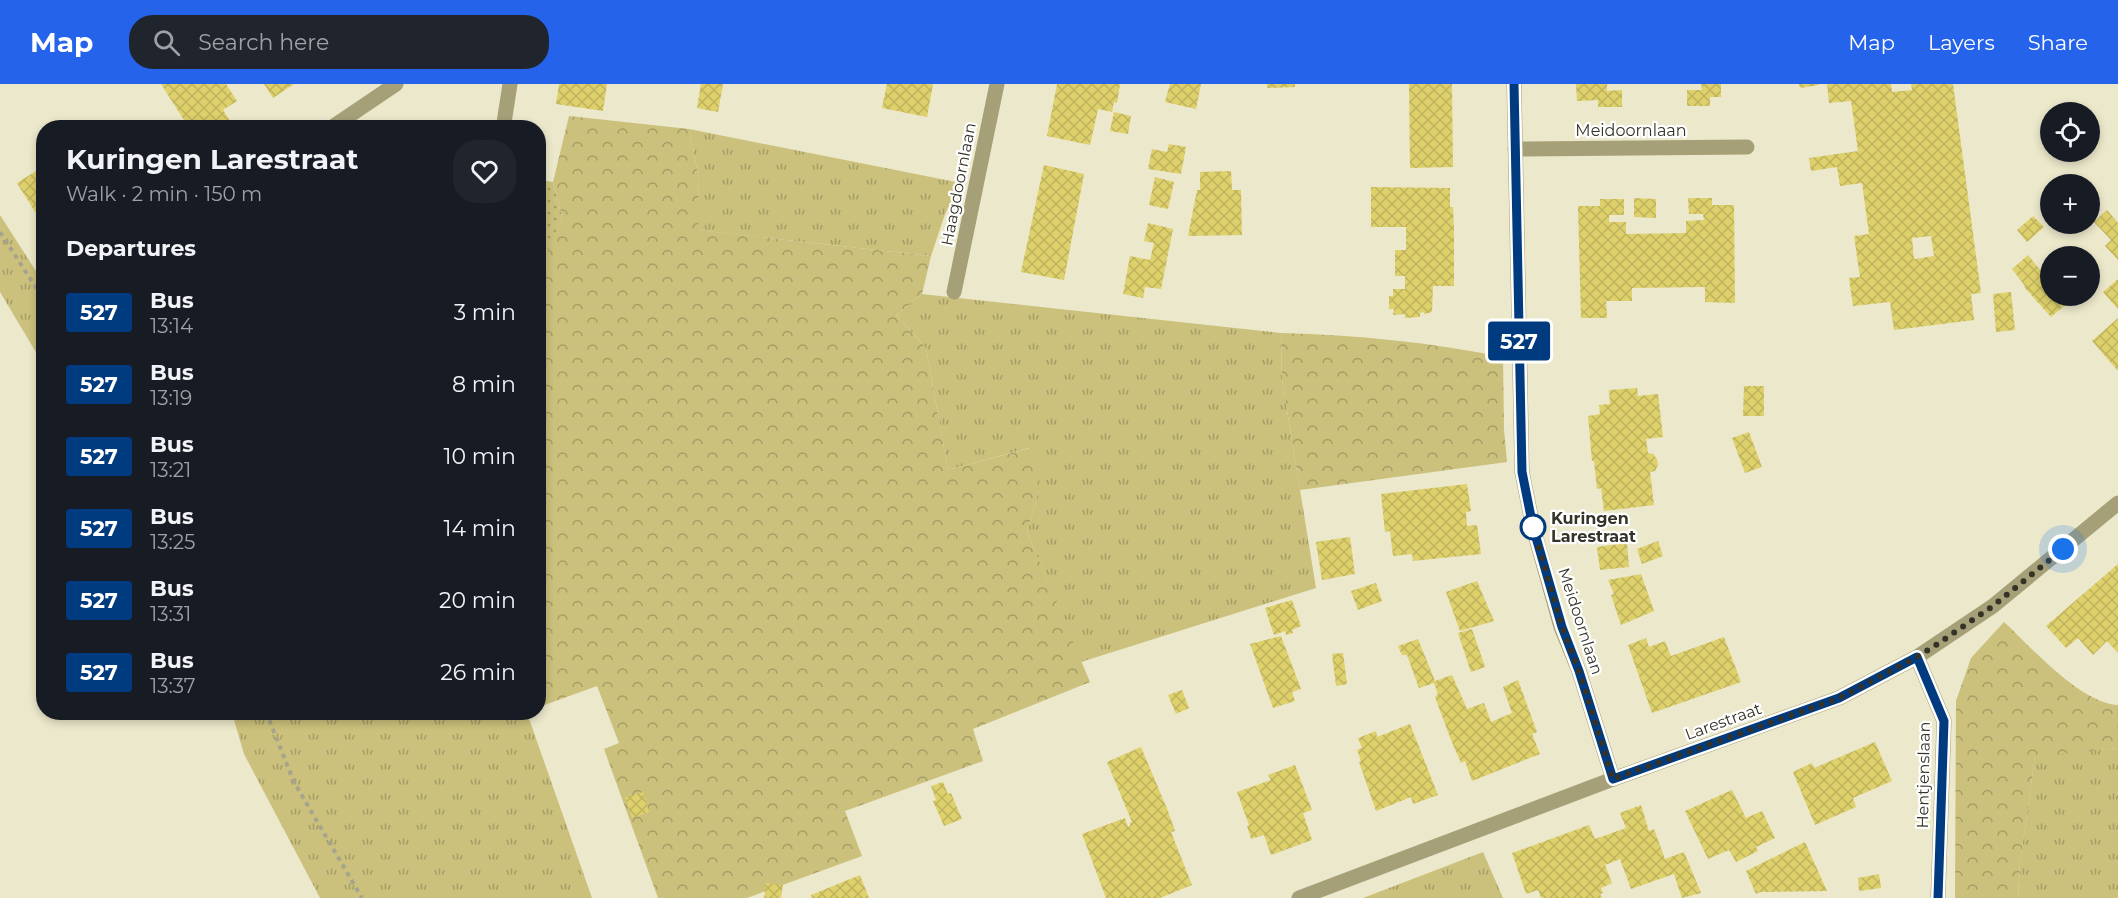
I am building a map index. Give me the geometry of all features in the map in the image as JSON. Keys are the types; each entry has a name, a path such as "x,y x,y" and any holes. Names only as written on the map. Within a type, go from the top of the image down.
{"street":[{"path":"343,120 396,84"},
{"path":"504,120 510,84"},
{"name":"Haagdoornlaan","path":"954,292 997,84"},
{"name":"Meidoornlaan","path":"1514,84 1522,472 1533,527 1562,627 1579,671 1613,779"},
{"name":"Meidoornlaan","path":"1515,149 1748,147"},
{"name":"Larestraat","path":"1299,898 1613,779 1839,698 1917,657 1993,606 2118,503"},
{"name":"Hentjenslaan","path":"1917,657 1944,721 1938,898"}],"path":[{"path":"0,232 36,288"},
{"path":"270,720 294,782 362,898"}],"green space":[{"path":"569,116 689,129 699,179 698,230 931,256 922,294 896,315 926,348 948,470 1030,448 1041,462 1039,490 1027,532 1090,682 973,729 983,761 845,811 862,856 747,898 658,898 604,749 619,743 597,686 546,704 546,254 562,217 553,182"},
{"path":"689,129 961,183 945,214 931,256 697,230 699,179"},
{"path":"546,181 553,182 562,217 546,255"},
{"path":"0,215 36,271 36,352 0,292"},
{"path":"922,294 1281,333 1282,379 1316,588 1081,662 1027,532 1039,490 1029,448 948,470 926,348 896,315"},
{"path":"1281,333 1392,340 1503,357 1507,462 1300,490 1282,379"},
{"path":"2004,622 2073,685 2103,702 2118,705 2118,748 2035,757 2020,863 2018,898 1955,898 1956,701 1971,658"},
{"path":"234,720 529,720 592,898 320,898 244,754"},
{"path":"2118,748 2118,898 2018,898 2020,863 2035,756"},
{"path":"1483,852 1503,898 1363,898"}],"building":[{"path":"161,84 226,84 237,101 223,110 229,120 184,120"},
{"path":"264,84 294,84 273,98"},
{"path":"559,84 607,84 603,111 556,104"},
{"path":"701,84 723,84 718,112 697,108"},
{"path":"887,84 933,84 927,117 882,108"},
{"path":"1057,84 1120,84 1117,103 1114,102 1112,112 1098,109 1090,145 1047,136"},
{"path":"1170,84 1201,84 1196,109 1165,102"},
{"path":"1267,84 1295,84 1295,87 1267,88"},
{"path":"1409,84 1452,84 1453,167 1410,168"},
{"path":"1576,84 1607,84 1607,91 1622,90 1622,107 1598,107 1598,100 1577,101"},
{"path":"1701,84 1721,84 1721,97 1710,97 1710,106 1687,106 1687,90 1702,90"},
{"path":"1799,84 1819,84 1819,85 1800,88"},
{"path":"1827,84 1891,84 1892,92 1912,90 1911,84 1953,84 1981,293 1971,294 1974,320 1894,330 1890,302 1853,306 1849,278 1860,277 1854,236 1869,234 1862,183 1840,186 1837,167 1811,171 1809,158 1858,151 1851,101 1829,103","holes":["1931,236 1934,256 1914,259 1912,238"]},
{"path":"1114,112 1131,116 1128,134 1110,131"},
{"path":"1169,144 1186,147 1181,174 1148,169 1152,149 1167,152"},
{"path":"1044,165 1084,174 1064,280 1021,272"},
{"path":"36,171 36,213 17,183"},
{"path":"1231,171 1232,190 1241,190 1242,235 1188,236 1197,190 1200,190 1200,172"},
{"path":"1155,177 1174,182 1168,209 1149,205"},
{"path":"1371,187 1450,188 1450,207 1453,207 1454,229 1454,286 1433,286 1432,312 1420,313 1420,317 1405,318 1405,314 1393,315 1394,309 1389,309 1389,296 1393,296 1393,289 1405,289 1405,276 1395,276 1395,250 1406,250 1406,227 1371,227"},
{"path":"1634,198 1656,199 1656,218 1634,217"},
{"path":"1688,198 1712,198 1712,205 1734,205 1735,303 1705,302 1705,287 1632,288 1632,301 1606,301 1607,318 1581,318 1578,206 1600,206 1600,199 1624,199 1624,215 1609,215 1609,222 1626,222 1626,234 1686,233 1686,221 1704,220 1703,214 1689,214"},
{"path":"2107,210 2118,223 2118,260 2105,246 2111,240 2100,228 2100,216"},
{"path":"2033,216 2040,223 2040,231 2027,242 2017,230"},
{"path":"1148,223 1173,229 1161,289 1145,287 1143,298 1123,294 1130,256 1150,260 1154,243 1144,241"},
{"path":"2028,255 2040,270 2040,305 2024,287 2012,269"},
{"path":"2118,279 2118,309 2103,292"},
{"path":"2011,292 2015,330 1996,332 1993,294"},
{"path":"2041,306 2064,306 2051,317"},
{"path":"2118,318 2118,371 2092,341"},
{"path":"1744,386 1764,386 1764,416 1743,416"},
{"path":"1637,388 1638,396 1658,394 1663,437 1646,439 1648,453 1653,454 1658,465 1655,471 1650,472 1654,505 1604,511 1601,488 1597,489 1594,461 1592,461 1588,416 1600,414 1599,405 1610,404 1609,390"},
{"path":"1749,432 1762,467 1745,473 1732,438"},
{"path":"1467,484 1471,511 1466,512 1467,526 1477,525 1481,554 1413,561 1412,554 1393,556 1390,531 1385,532 1381,494"},
{"path":"1350,537 1355,574 1322,580 1316,542"},
{"path":"1658,541 1663,556 1642,564 1637,549"},
{"path":"1627,543 1629,567 1600,570 1597,547"},
{"path":"2118,564 2118,653 2107,641 2093,655 2078,638 2066,648 2046,626"},
{"path":"1641,574 1654,611 1621,625 1611,595 1614,594 1608,580"},
{"path":"1477,581 1494,621 1460,631 1446,592"},
{"path":"1376,583 1382,601 1358,610 1351,591"},
{"path":"1292,600 1301,626 1292,630 1293,633 1286,635 1285,631 1274,635 1265,608"},
{"path":"1472,629 1485,667 1471,672 1458,633"},
{"path":"1281,636 1301,689 1292,692 1295,701 1273,708 1250,644"},
{"path":"1724,637 1741,682 1652,713 1628,645 1646,638 1649,647 1665,641 1671,656"},
{"path":"1418,639 1435,681 1452,675 1467,709 1484,703 1491,722 1512,713 1503,687 1518,680 1537,732 1532,734 1540,754 1472,781 1465,761 1461,763 1451,740 1435,697 1438,694 1434,683 1419,688 1407,655 1402,655 1398,646"},
{"path":"1343,653 1347,684 1336,686 1332,654"},
{"path":"1182,690 1189,708 1176,714 1168,695"},
{"path":"1410,724 1438,795 1413,804 1411,797 1376,811 1359,762 1361,761 1357,750 1362,748 1358,738 1376,731 1377,737"},
{"path":"1875,742 1892,781 1853,798 1856,807 1815,825 1793,772 1812,763 1814,768"},
{"path":"1141,747 1168,811 1175,831 1171,832 1192,885 1160,898 1106,898 1082,834 1125,818 1128,827 1130,826 1132,822 1107,762"},
{"path":"1295,765 1312,810 1303,813 1312,840 1271,855 1264,835 1251,839 1247,826 1249,825 1237,792 1271,780 1268,775"},
{"path":"943,782 948,794 951,793 962,819 944,826 933,801 936,800 931,786"},
{"path":"1732,790 1746,818 1762,811 1775,838 1756,847 1758,851 1736,862 1729,850 1708,859 1685,811"},
{"path":"643,792 649,812 632,818 625,797"},
{"path":"1641,805 1649,831 1654,829 1665,859 1684,852 1701,893 1682,898 1674,874 1631,889 1620,859 1605,865 1612,883 1601,888 1602,898 1541,898 1538,890 1526,894 1512,853 1589,825 1595,839 1626,828 1620,813"},
{"path":"1805,842 1827,891 1760,892 1756,894 1746,871"},
{"path":"1879,874 1881,888 1859,891 1858,878"},
{"path":"860,875 869,898 812,898 811,895"},
{"path":"766,883 783,885 781,898 764,898"}],"bus line":[{"name":"527","path":"1514,84 1522,472 1533,527 1562,627 1579,671 1613,779 1839,698 1917,657 1944,721 1938,898"}],"place":[{"name":"Kuringen Larestraat","path":"1533,527"}],"route":[{"path":"1533,527 1562,627 1579,671 1613,779 1839,698 1936,645 1993,606 2063,549"}]}
